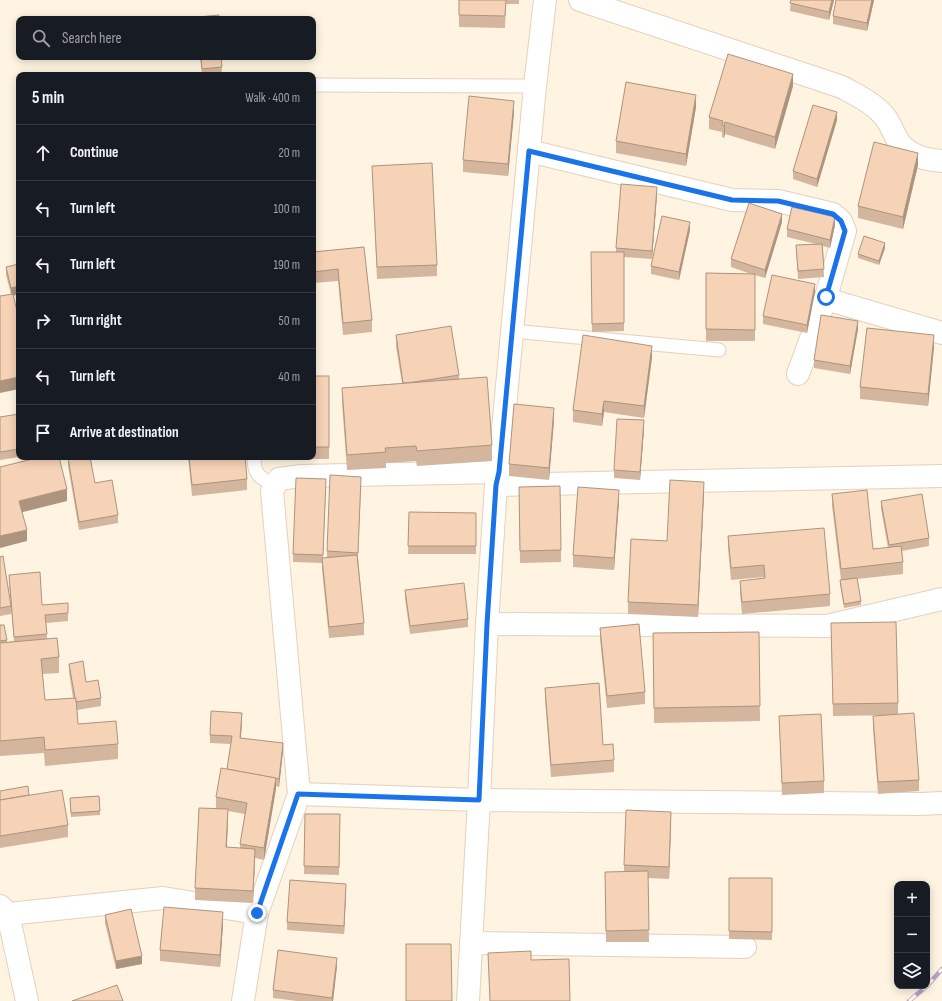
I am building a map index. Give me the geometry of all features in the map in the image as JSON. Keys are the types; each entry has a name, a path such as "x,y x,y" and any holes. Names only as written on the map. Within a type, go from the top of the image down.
{"street":[{"path":"468,1001 487,624 497,478 535,86 545,0"},
{"path":"580,0 842,87 872,104 886,118 897,140 906,150 928,160 942,161"},
{"path":"529,151 732,200 778,201 833,214 841,221 845,231 826,297 798,374"},
{"path":"826,297 942,333"},
{"path":"242,1001 257,913 298,794 272,491 279,479 301,476 497,478 942,476"},
{"path":"487,624 827,626 942,599"},
{"path":"298,794 479,800 942,803"},
{"path":"27,1001 4,910 163,898 257,913"},
{"path":"471,943 744,947"}],"lane":[{"path":"316,85 535,86"},
{"path":"512,331 719,350"},
{"path":"254,460 254,466 257,474 275,486"}],"building":[{"path":"459,0 506,0 505,16 459,15"},
{"path":"791,0 832,0 829,12 790,3"},
{"path":"836,0 872,0 867,23 833,16"},
{"path":"728,54 793,74 775,137 725,122 724,126 722,125 723,121 709,117"},
{"path":"201,60 221,60 222,67 202,69"},
{"path":"626,82 696,95 686,154 616,141"},
{"path":"469,96 514,101 508,164 463,160"},
{"path":"813,105 837,112 817,179 793,171"},
{"path":"874,142 918,153 903,217 858,206"},
{"path":"432,163 437,265 377,267 372,166"},
{"path":"621,184 657,187 652,251 616,248"},
{"path":"749,203 782,214 765,270 731,259"},
{"path":"792,207 835,217 830,240 787,229"},
{"path":"662,216 690,222 679,272 651,266"},
{"path":"864,236 885,243 879,261 858,254"},
{"path":"822,244 824,269 798,271 796,245"},
{"path":"364,247 372,320 343,323 338,269 316,272 316,252"},
{"path":"591,252 624,252 624,323 592,324"},
{"path":"16,265 16,287 11,288 6,267"},
{"path":"706,273 755,274 755,330 706,329"},
{"path":"772,275 815,284 807,325 763,316"},
{"path":"13,294 16,307 16,378 0,381 0,296"},
{"path":"821,315 858,321 850,366 814,360"},
{"path":"451,326 459,375 403,383 396,335"},
{"path":"867,328 934,335 928,394 860,387"},
{"path":"583,335 652,346 644,406 604,401 602,414 573,410"},
{"path":"316,376 329,376 329,447 316,447"},
{"path":"487,377 492,445 417,451 416,446 385,448 386,452 347,455 342,388"},
{"path":"514,404 554,408 549,468 509,464"},
{"path":"16,414 16,449 0,452 0,417"},
{"path":"617,419 644,420 640,472 614,470"},
{"path":"29,460 60,460 67,489 19,501 27,530 0,536 0,467"},
{"path":"68,460 91,460 95,483 112,480 118,515 79,522"},
{"path":"189,460 245,460 247,479 192,485"},
{"path":"330,475 361,477 358,553 327,551"},
{"path":"296,478 326,479 323,555 293,554"},
{"path":"670,480 704,482 698,605 628,602 631,539 667,541"},
{"path":"560,486 561,550 520,551 519,487"},
{"path":"578,487 619,490 614,558 573,555"},
{"path":"867,490 873,549 901,546 903,562 841,569 832,494"},
{"path":"922,494 929,538 889,545 881,501"},
{"path":"409,512 476,513 476,546 408,546"},
{"path":"824,528 830,594 742,602 740,581 765,578 764,565 731,568 728,536"},
{"path":"357,555 364,623 329,627 322,558"},
{"path":"3,556 11,606 0,608 0,557"},
{"path":"40,572 42,605 68,603 68,613 45,615 47,634 14,637 9,575"},
{"path":"857,578 861,601 844,604 840,580"},
{"path":"464,583 468,619 410,626 405,590"},
{"path":"896,622 898,703 833,704 831,623"},
{"path":"639,624 645,692 607,696 600,628"},
{"path":"0,625 4,625 7,640 0,641"},
{"path":"759,632 760,706 654,708 653,633"},
{"path":"57,638 59,657 41,659 45,700 76,698 78,724 116,721 118,744 45,750 44,737 0,741 0,643"},
{"path":"83,661 86,682 98,680 101,698 76,702 69,664"},
{"path":"599,683 603,745 613,744 614,760 551,765 545,688"},
{"path":"211,711 242,713 240,738 283,743 279,779 227,769 232,736 210,735"},
{"path":"914,713 919,780 878,782 873,716"},
{"path":"821,714 824,781 782,783 779,716"},
{"path":"221,768 276,778 264,848 240,844 247,803 216,797"},
{"path":"28,786 29,795 0,800 0,791"},
{"path":"62,790 68,825 0,836 0,800"},
{"path":"99,796 100,811 71,813 70,798"},
{"path":"199,808 228,809 226,847 255,849 253,891 195,888"},
{"path":"626,810 671,812 669,867 624,865"},
{"path":"305,814 340,814 339,867 304,866"},
{"path":"648,871 649,930 606,931 605,872"},
{"path":"729,878 772,878 772,932 729,931"},
{"path":"290,880 346,884 344,926 287,922"},
{"path":"164,907 223,912 220,955 160,950"},
{"path":"131,909 142,956 116,961 105,915"},
{"path":"406,944 451,944 452,1001 406,1001"},
{"path":"278,950 337,958 332,998 273,990"},
{"path":"531,951 531,960 569,959 570,1001 490,1001 488,953"},
{"path":"117,985 123,1001 72,1001"}],"railway":[{"path":"930,983 942,969"},
{"path":"909,1001 923,989"}],"route":[{"path":"257,913 298,794 479,800 487,624 496,485 499,472 501,437 529,151 732,200 778,201 833,214 841,221 845,231 826,297"}]}
